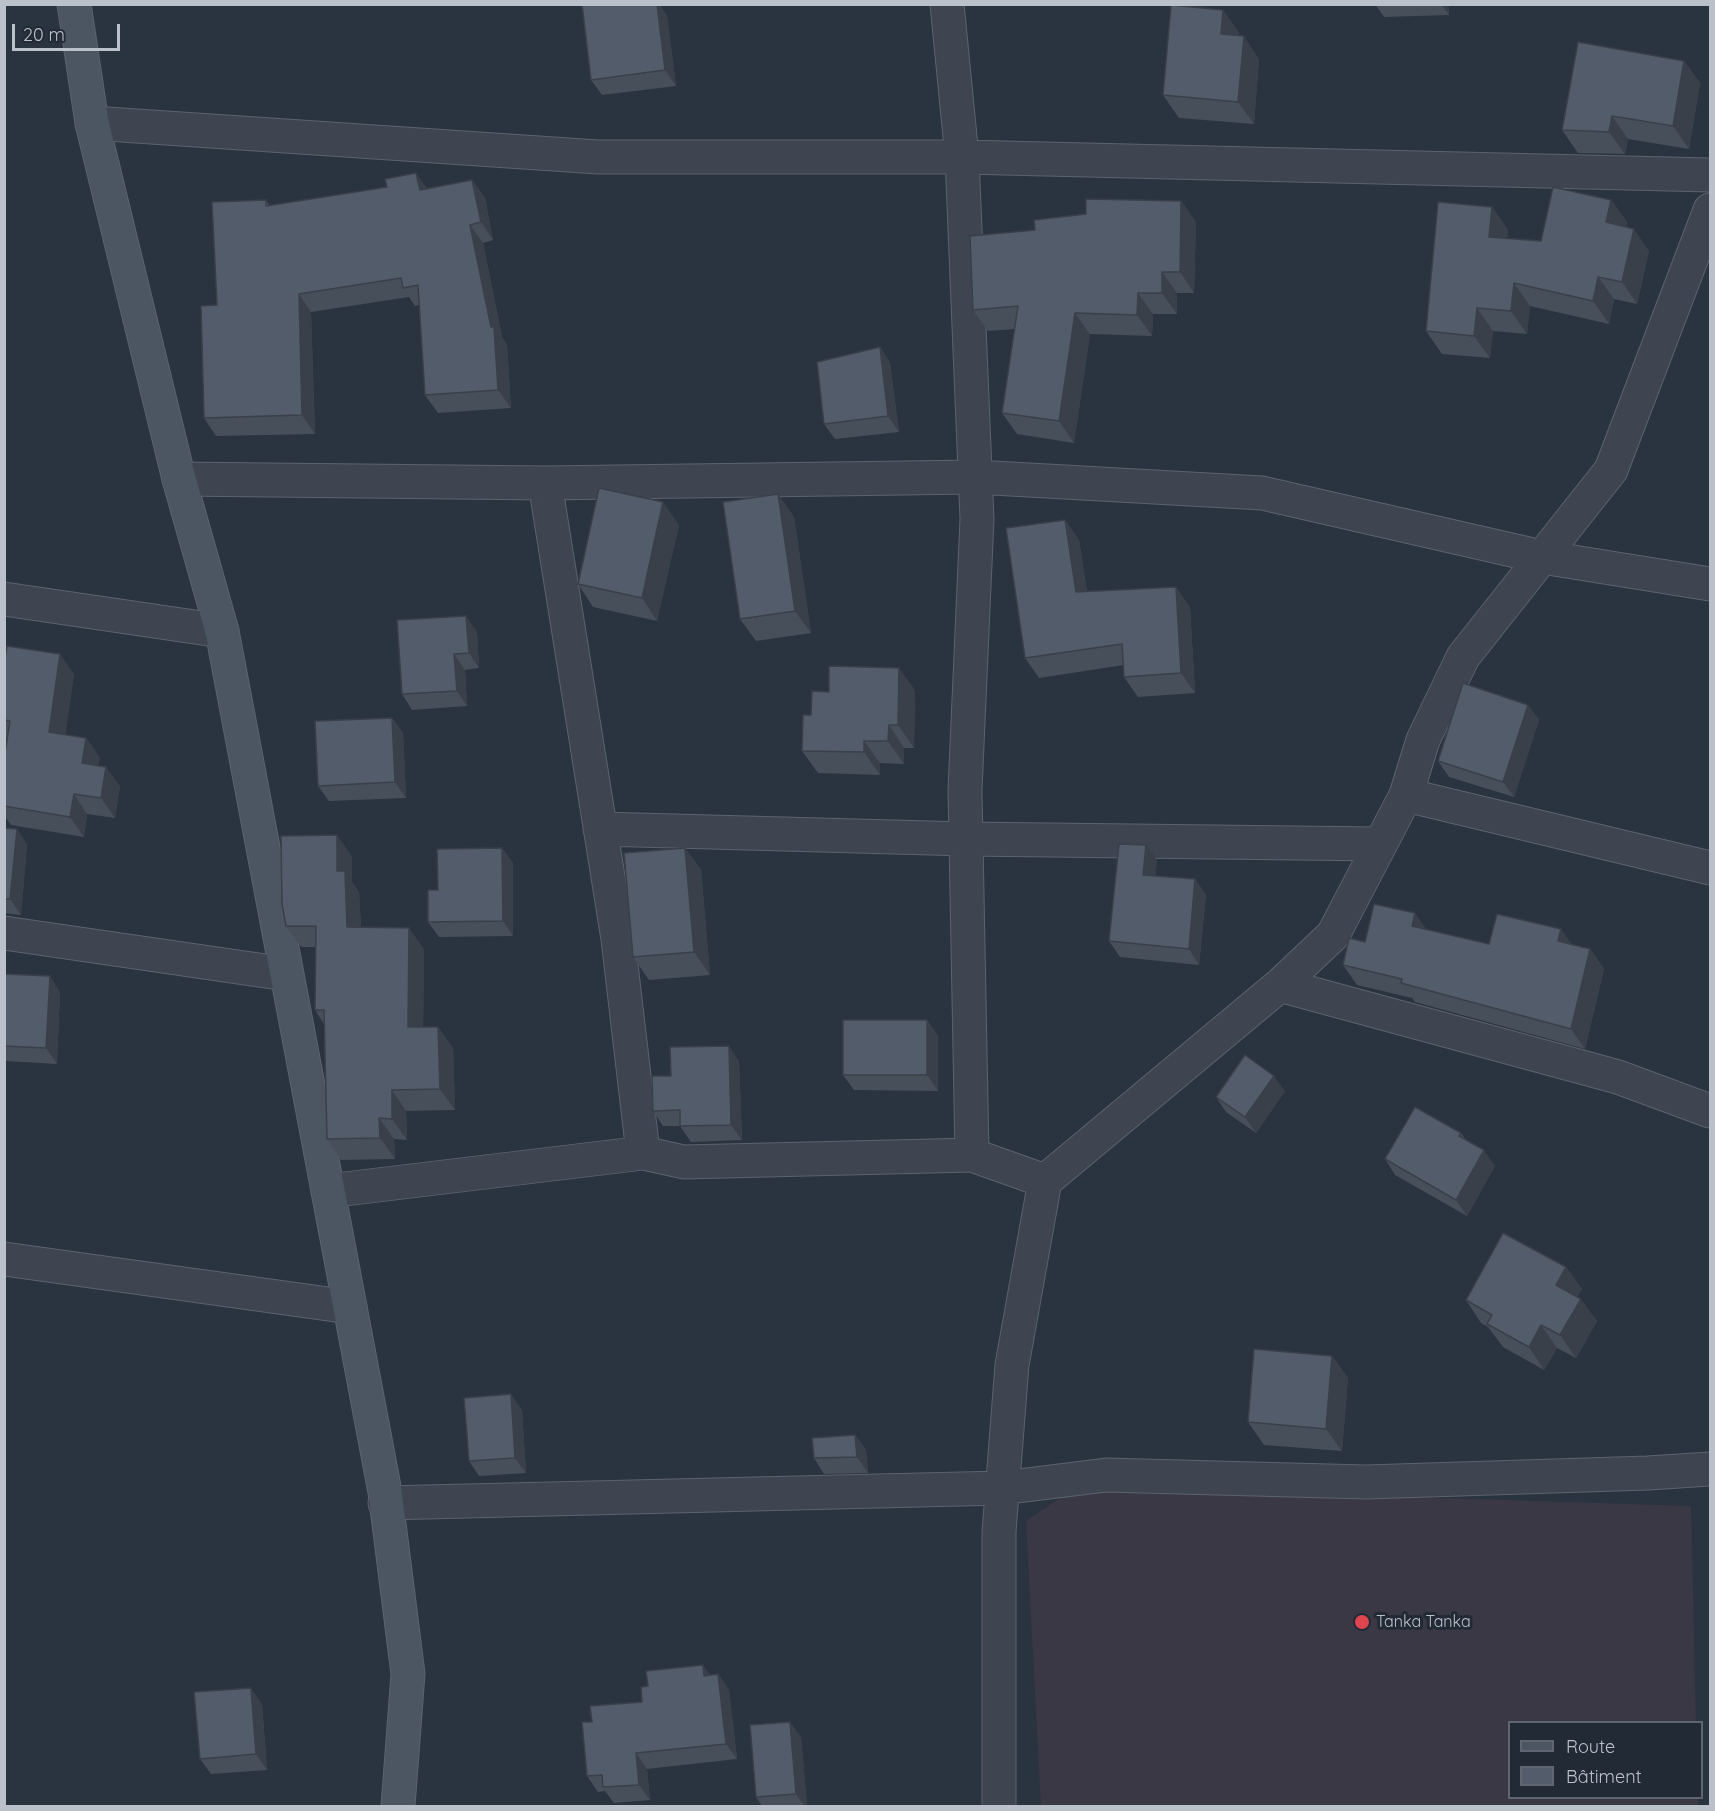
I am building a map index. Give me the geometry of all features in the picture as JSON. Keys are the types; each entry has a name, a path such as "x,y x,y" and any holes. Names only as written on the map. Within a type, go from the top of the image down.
{"street":[{"path":"74,4 92,123 179,479 222,631 385,1492 408,1674 398,1806"},
{"path":"947,4 962,158 977,519 965,790 972,1155"},
{"path":"92,123 598,157 962,158 1710,176"},
{"path":"999,1806 999,1532 1002,1488 1012,1365 1045,1181 1280,985 1333,935 1406,795 1423,740 1463,657 1611,470 1710,210"},
{"path":"179,479 545,483 975,477 1262,493 1542,557 1710,584"},
{"path":"545,483 618,939 643,1154"},
{"path":"4,599 222,631"},
{"path":"1406,795 1710,868"},
{"path":"600,829 967,839 1379,844"},
{"path":"4,933 286,974"},
{"path":"1280,985 1618,1077 1710,1111"},
{"path":"328,1191 643,1154 684,1162 972,1155 1045,1181"},
{"path":"4,1259 350,1307"},
{"path":"385,1503 1002,1488 1106,1475 1366,1482 1710,1469"}],"shaded area":[{"name":"Tanka Tanka","path":"1077,1486 1691,1506 1696,1721 1508,1721 1508,1799 1698,1799 1698,1806 1041,1806 1026,1521"}],"building":[{"path":"582,4 657,4 665,70 591,80"},
{"path":"1171,5 1223,10 1221,34 1244,36 1238,102 1163,95"},
{"path":"1578,42 1684,61 1673,126 1612,116 1609,132 1562,130"},
{"path":"416,173 420,190 472,180 481,222 470,225 491,327 494,327 498,390 425,395 418,285 403,288 401,278 299,294 302,415 204,418 201,306 217,305 212,202 266,200 266,206 387,187 385,179"},
{"path":"1553,187 1611,200 1606,222 1634,229 1622,282 1598,277 1593,301 1514,283 1511,311 1477,308 1474,336 1426,331 1438,202 1492,207 1489,237 1541,241"},
{"path":"1086,199 1181,201 1180,272 1162,272 1162,293 1138,293 1137,315 1075,313 1059,421 1002,413 1018,306 973,310 970,236 1035,230 1034,220 1086,214"},
{"path":"880,347 888,416 824,424 817,362"},
{"path":"599,488 663,502 642,598 578,584"},
{"path":"778,494 795,611 740,619 723,502"},
{"path":"1065,520 1076,592 1176,587 1181,673 1124,677 1122,644 1025,658 1006,528"},
{"path":"466,616 469,653 454,654 457,691 402,694 397,620"},
{"path":"7,646 60,654 49,732 86,738 82,763 106,767 101,798 74,794 70,817 4,806 4,759 10,721 4,720 4,664"},
{"path":"829,666 899,668 898,725 889,725 888,741 864,741 864,752 802,751 803,715 811,715 812,691 829,692"},
{"path":"1463,683 1528,705 1503,782 1438,761"},
{"path":"392,718 395,782 318,786 315,721"},
{"path":"4,828 17,829 10,899 4,899"},
{"path":"337,835 337,871 345,871 347,927 409,928 408,1027 438,1027 440,1089 392,1090 392,1119 379,1118 380,1138 327,1139 324,1010 315,1010 316,926 286,926 282,904 281,836"},
{"path":"1119,844 1146,845 1143,875 1195,879 1189,949 1109,941"},
{"path":"502,848 503,921 428,922 428,890 438,890 437,849"},
{"path":"685,848 694,952 633,957 624,853"},
{"path":"1374,904 1415,913 1412,926 1489,944 1497,914 1561,929 1558,941 1590,949 1571,1029 1401,983 1402,979 1343,965 1349,938 1365,942"},
{"path":"4,974 50,976 46,1048 4,1046"},
{"path":"843,1020 927,1020 927,1075 843,1075"},
{"path":"729,1046 731,1125 680,1126 680,1110 653,1111 652,1076 671,1076 670,1047"},
{"path":"1245,1055 1274,1076 1245,1117 1216,1097"},
{"path":"1415,1107 1461,1133 1459,1136 1484,1150 1456,1200 1385,1159"},
{"path":"1503,1233 1566,1267 1556,1285 1581,1299 1560,1335 1541,1325 1529,1347 1487,1324 1492,1315 1466,1300"},
{"path":"1254,1349 1332,1356 1326,1429 1248,1422"},
{"path":"511,1394 515,1458 469,1461 464,1398"},
{"path":"855,1435 857,1457 814,1458 812,1438"},
{"path":"703,1665 704,1676 718,1674 726,1744 636,1753 639,1785 603,1787 602,1775 587,1776 582,1722 592,1722 590,1706 642,1702 641,1687 648,1686 646,1671"},
{"path":"251,1688 256,1754 200,1759 194,1692"},
{"path":"790,1722 796,1794 756,1797 750,1725"}],"place":[{"name":"Tanka Tanka","path":"1362,1622"}]}
